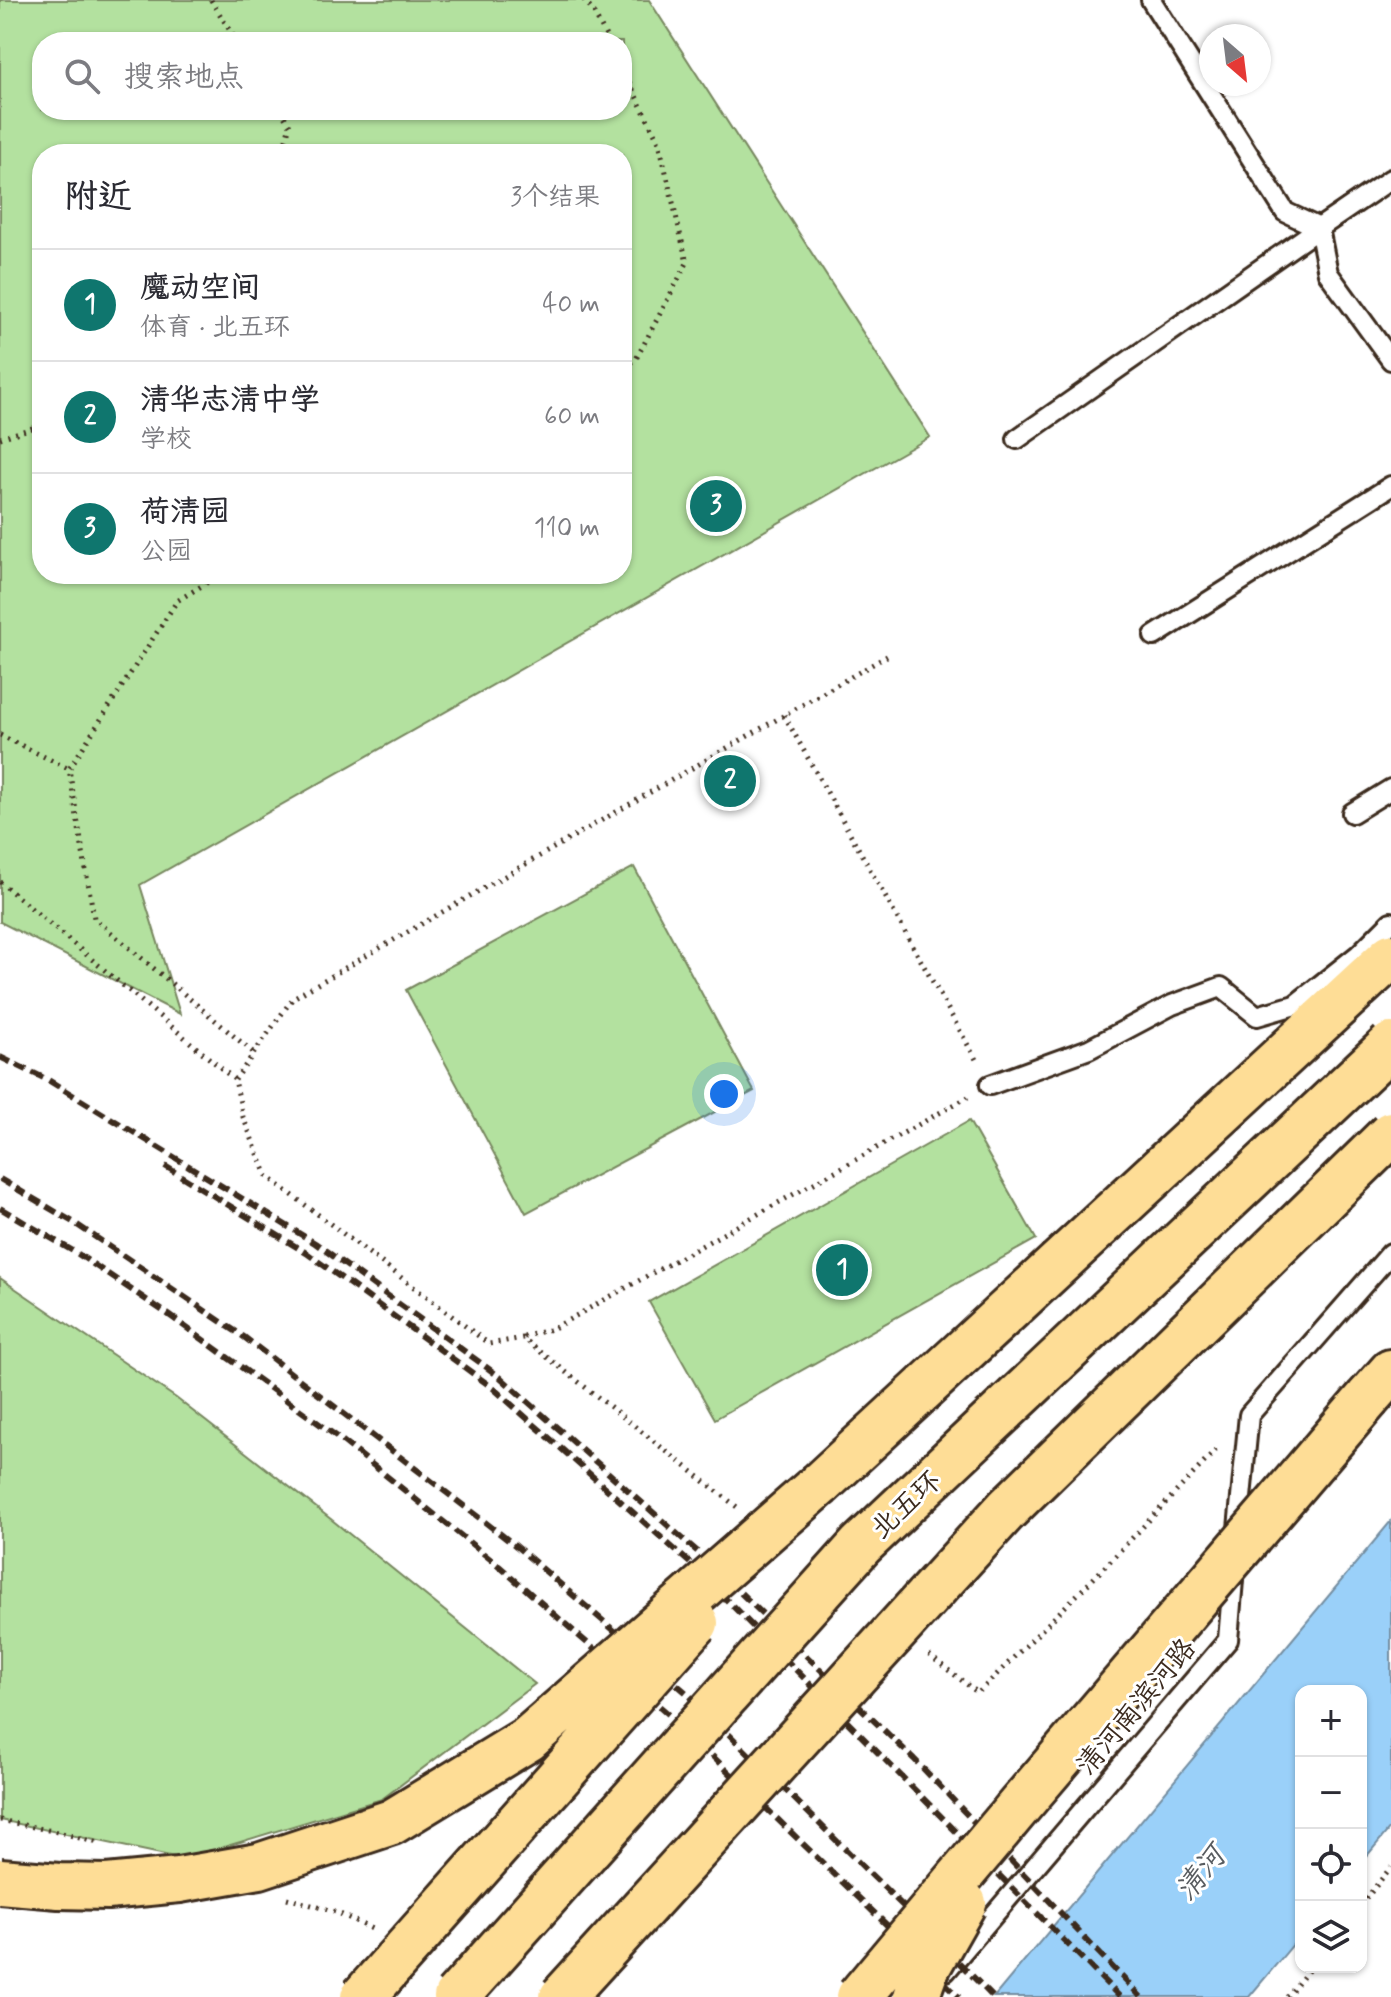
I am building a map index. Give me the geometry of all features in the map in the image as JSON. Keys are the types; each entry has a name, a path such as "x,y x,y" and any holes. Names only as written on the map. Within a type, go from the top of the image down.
{"highway":[{"path":"0,1881 107,1887 179,1880 259,1866 392,1822 528,1739 820,1484 1391,956"},
{"name":"北五环","path":"456,1997 861,1545 1391,1045"},
{"path":"562,1997 1007,1509 1391,1134"},
{"path":"859,1997 1391,1372"},
{"path":"363,1997 820,1484"},
{"path":"916,1997 926,1970 1020,1805"}],"lane":[{"path":"1151,0 1285,212 1319,228"},
{"path":"1017,439 1391,179"},
{"path":"1319,228 1328,273 1391,360"},
{"path":"1154,636 1391,486"},
{"path":"1352,813 1391,789"},
{"path":"990,1085 1089,1049 1172,1005 1221,987 1257,1016 1295,1005 1358,955 1391,922"},
{"path":"1249,1415 1391,1253"},
{"name":"清河南滨河路","path":"923,1997 1228,1640 1249,1415"}],"path":[{"path":"211,0 231,32"},
{"path":"584,0 604,32"},
{"path":"632,88 659,142 687,263 632,362"},
{"path":"285,144 290,125 287,120"},
{"path":"0,438 32,428"},
{"path":"205,584 177,601 69,769 94,918 254,1053"},
{"path":"235,1080 293,998 887,656"},
{"path":"0,882 235,1080 243,1117 267,1176 489,1344 523,1338 554,1328 990,1085 784,715"},
{"path":"0,735 69,769"},
{"path":"523,1338 740,1509"},
{"path":"928,1655 978,1693 1093,1579 1249,1415"},
{"path":"1364,1901 1391,1867"},
{"path":"1287,1997 1306,1973"}],"green space":[{"path":"0,0 649,0 930,437 140,885 180,1014 0,922"},
{"path":"634,867 754,1091 526,1213 406,990"},
{"path":"969,1121 1036,1239 715,1419 649,1302"},
{"path":"0,1278 176,1398 535,1684 382,1799 184,1859 0,1820"}],"water":[{"name":"清河","path":"1391,1521 1391,1827 1367,1856 1367,1685 1295,1685 1295,1942 1249,1997 994,1997"}],"railway":[{"path":"0,1057 48,1080 315,1243 500,1377 699,1553 914,1759 1141,1997"},
{"path":"165,1166 308,1254 493,1388 690,1563 1120,1997"},
{"path":"0,1179 73,1222 244,1337 516,1546 689,1695 993,1997"},
{"path":"0,1208 78,1254 169,1315 339,1438 499,1566 673,1718 959,1997"}],"place":[{"name":"荷清园","path":"716,506"},
{"name":"清华志清中学","path":"730,781"},
{"name":"魔动空间","path":"842,1270"}]}
